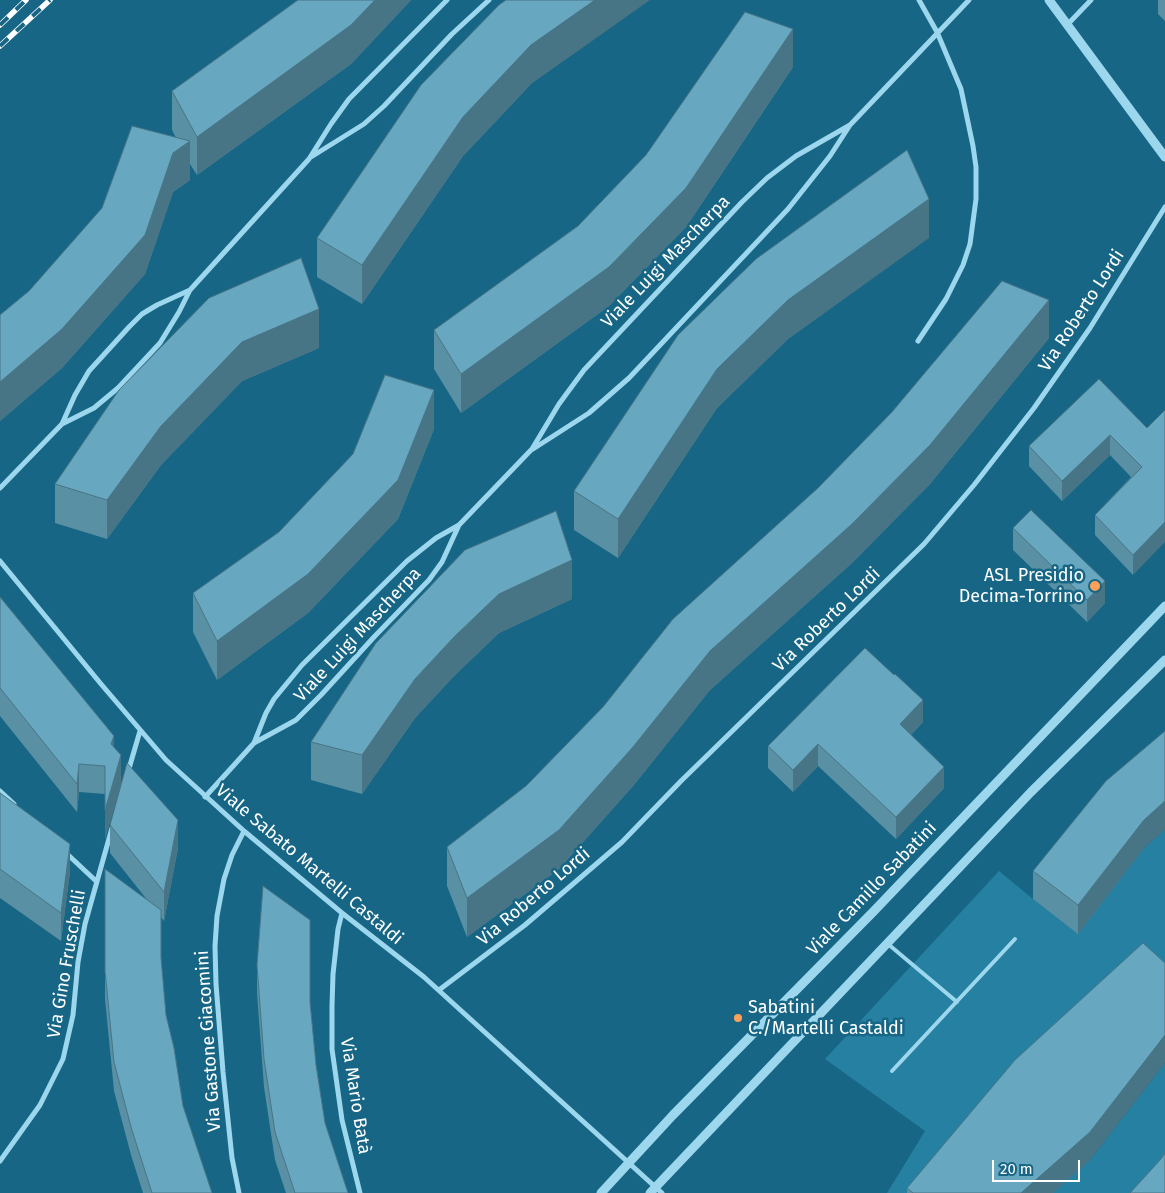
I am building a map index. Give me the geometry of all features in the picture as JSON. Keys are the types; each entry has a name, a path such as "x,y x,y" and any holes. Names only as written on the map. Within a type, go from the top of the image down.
{"street":[{"path":"0,488 62,424 94,408 118,388 160,343 176,318 190,290 309,159 330,124 349,99 447,0"},
{"path":"309,159 364,124 384,106 452,34 489,0"},
{"path":"918,341 946,299 963,264 970,244 976,200 976,167 968,117 956,75 937,32 919,0"},
{"name":"Viale Luigi Mascherpa","path":"532,449 589,413 629,378 788,209 830,156 850,125 969,0"},
{"path":"1049,0 1165,156"},
{"path":"1068,24 1091,0"},
{"name":"Viale Luigi Mascherpa","path":"254,743 262,721 274,699 302,665 407,561 436,538 459,525 532,449 567,392 584,370 742,202 767,178 796,156 850,125"},
{"name":"Via Roberto Lordi","path":"439,990 518,930 622,842 924,544 974,485 1034,408 1090,328 1165,207"},
{"path":"62,424 75,395 90,371 129,327 142,314 190,290"},
{"name":"Viale Luigi Mascherpa","path":"205,797 254,743 296,720 429,580 442,562 459,525"},
{"name":"Viale Sabato Martelli Castaldi","path":"0,560 166,760 244,831 342,913 439,990 630,1162 656,1191"},
{"name":"Viale Camillo Sabatini","path":"601,1193 673,1115 874,912 1165,606"},
{"path":"656,1191 1032,792 1165,660"},
{"path":"126,778 140,731"},
{"path":"0,791 17,807"},
{"name":"Via Gino Fruschelli","path":"0,1160 40,1105 63,1059 73,1015 82,936 112,825"},
{"name":"Via Gastone Giacomini","path":"239,1193 232,1158 224,1082 216,984 215,946 218,910 224,879 232,855 244,831"},
{"path":"60,848 96,881"},
{"name":"Via Mario Batà","path":"342,913 338,929 333,982 332,1049 342,1120 360,1193"}],"lane":[{"path":"892,1070 1015,939"},
{"path":"888,944 956,1002"}],"shaded area":[{"path":"1165,830 1165,991 926,1193 887,1193 925,1131 825,1059 999,871 1078,933 1144,848"},
{"path":"1165,1063 1165,1181 1155,1193 1053,1193 1090,1160"}],"building":[{"path":"298,0 375,0 351,25 197,137 172,91"},
{"path":"506,0 595,0 531,45 463,117 362,265 317,238 421,85"},
{"path":"745,12 793,29 686,188 609,267 461,374 434,330 578,226 646,155"},
{"path":"132,126 190,141 173,153 145,235 62,329 0,382 0,315 29,291 102,208"},
{"path":"907,150 929,199 788,300 717,369 618,519 574,491 678,335 756,259"},
{"path":"301,258 319,309 242,342 161,426 107,500 55,484 119,390 209,298"},
{"path":"1002,281 1049,300 930,445 852,524 710,651 633,747 559,830 467,898 447,847 526,786 603,707 673,619 818,488 892,412"},
{"path":"385,375 434,390 398,480 308,574 217,641 193,593 279,532 353,454"},
{"path":"1099,379 1147,428 1165,410 1165,522 1133,555 1095,515 1142,467 1110,435 1062,481 1029,446"},
{"path":"1031,510 1105,581 1087,600 1013,528"},
{"path":"556,511 572,560 499,594 454,637 415,679 362,755 311,742 376,643 465,550"},
{"path":"0,597 114,736 111,744 121,755 105,810 105,766 79,764 77,784 0,688"},
{"path":"865,648 923,700 900,724 944,767 896,817 818,744 793,770 768,746"},
{"path":"1165,731 1165,801 1144,820 1078,905 1033,871 1106,781"},
{"path":"127,763 178,820 164,892 110,825"},
{"path":"0,793 70,844 61,913 0,869"},
{"path":"105,869 161,910 161,958 166,1015 174,1048 183,1106 212,1193 152,1193 131,1127 114,1062 105,971"},
{"path":"263,886 310,920 310,1002 316,1065 325,1123 348,1193 295,1193 275,1132 264,1059 257,965"},
{"path":"1143,943 1165,963 1165,1035 1090,1132 1021,1193 913,1193 907,1188 1015,1060"},
{"path":"1165,1153 1165,1193 1130,1193 1161,1159"}],"railway":[{"path":"0,25 26,0"},
{"path":"0,46 50,0"}],"place":[{"name":"ASL Presidio Decima-Torrino","path":"1095,586"},
{"name":"Sabatini C./Martelli Castaldi","path":"738,1018"}]}
